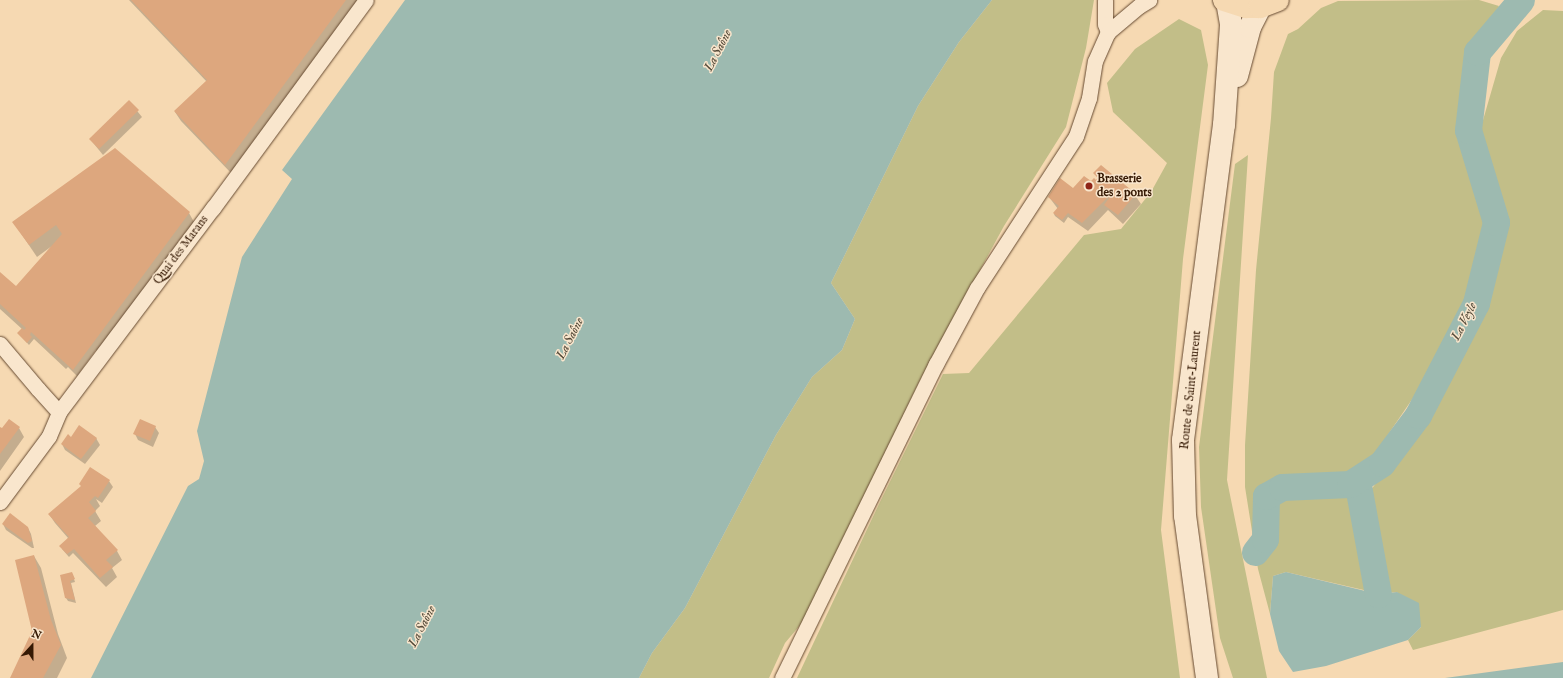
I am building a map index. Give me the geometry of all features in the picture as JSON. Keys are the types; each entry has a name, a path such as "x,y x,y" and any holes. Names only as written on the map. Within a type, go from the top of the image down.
{"main road":[{"path":"1226,1 1246,7 1269,3"},
{"name":"Route de Saint-Laurent","path":"1207,678 1185,516 1183,440 1224,126 1231,24 1226,1"},
{"name":"Route de Saint-Laurent","path":"1224,126 1250,27 1269,3"}],"street":[{"name":"Quai des Marans","path":"0,502 49,436 59,412 223,195 366,0"},
{"path":"782,678 936,364 970,302 1076,136 1089,98 1095,61 1108,32 1139,6 1149,0"},
{"path":"1104,4 1105,24 1108,32"},
{"path":"0,344 59,412"}],"shaded area":[{"path":"992,0 1094,0 1086,48 1066,127 1004,226 920,380 806,618 785,643 769,678 639,678 652,653 685,608 776,435 812,377 842,350 855,319 831,283 918,106 959,42"},
{"path":"1479,0 1499,6 1472,51 1461,130 1486,221 1468,299 1443,354 1374,455 1348,473 1348,496 1368,591 1286,572 1273,576 1270,614 1258,569 1245,487 1245,445 1256,270 1274,72 1288,34 1298,29 1321,8 1338,1"},
{"path":"1543,10 1563,11 1563,610 1413,650 1408,640 1421,627 1397,592 1386,593 1370,491 1436,405 1484,306 1506,220 1479,134 1501,58 1517,31"},
{"path":"1179,19 1201,30 1208,65 1183,259 1161,530 1180,678 797,678 879,504 943,374 969,373 1084,235 1121,229 1151,192 1167,163 1113,112 1107,83 1135,49"},
{"path":"1248,155 1227,480 1267,678 1233,678 1220,638 1201,507 1199,447 1235,164"}],"water":[{"name":"La Saône","path":"405,0 992,0 959,42 918,106 831,283 855,319 842,350 812,377 776,435 685,608 652,653 639,678 91,678 188,486 199,479 204,461 197,431 242,257 292,179 282,170"},
{"path":"1286,572 1378,594 1397,592 1419,603 1421,627 1408,640 1326,666 1293,672 1279,651 1270,614 1273,576"},
{"path":"1563,662 1563,678 1445,678"}],"building":[{"path":"131,0 346,0 225,165 174,111 207,80"},
{"path":"129,100 139,110 99,149 89,139"},
{"path":"115,148 190,212 73,370 31,332 30,335 32,337 27,343 17,333 22,328 24,330 26,328 0,304 0,272 16,286 62,234 56,225 29,245 12,222"},
{"path":"1101,165 1136,194 1118,215 1104,205 1109,198 1108,197 1082,223 1068,213 1062,220 1053,213 1059,206 1048,197 1060,178 1073,188 1084,176 1091,181 1094,178 1096,180 1098,178 1093,173"},
{"path":"9,419 20,427 0,454 0,427 2,428"},
{"path":"140,419 156,426 150,441 133,434"},
{"path":"79,425 97,438 81,459 61,444 68,434 71,437"},
{"path":"90,467 110,480 98,498 95,496 89,502 96,511 88,518 118,550 106,560 113,567 100,578 74,549 67,554 59,546 69,537 48,514 81,486 79,484"},
{"path":"10,513 28,527 32,541 28,543 2,524"},
{"path":"34,555 51,620 61,645 43,678 10,678 32,631 15,560"},
{"path":"72,572 75,579 70,581 75,600 65,598 60,575"}],"waterway":[{"name":"La Veyle","path":"1255,552 1265,539 1266,496 1282,487 1350,484 1382,463 1418,415 1476,303 1496,222 1468,130 1477,52 1521,0"},
{"path":"1357,480 1378,594"}],"place":[{"name":"Brasserie des 2 ponts","path":"1089,186"}]}
